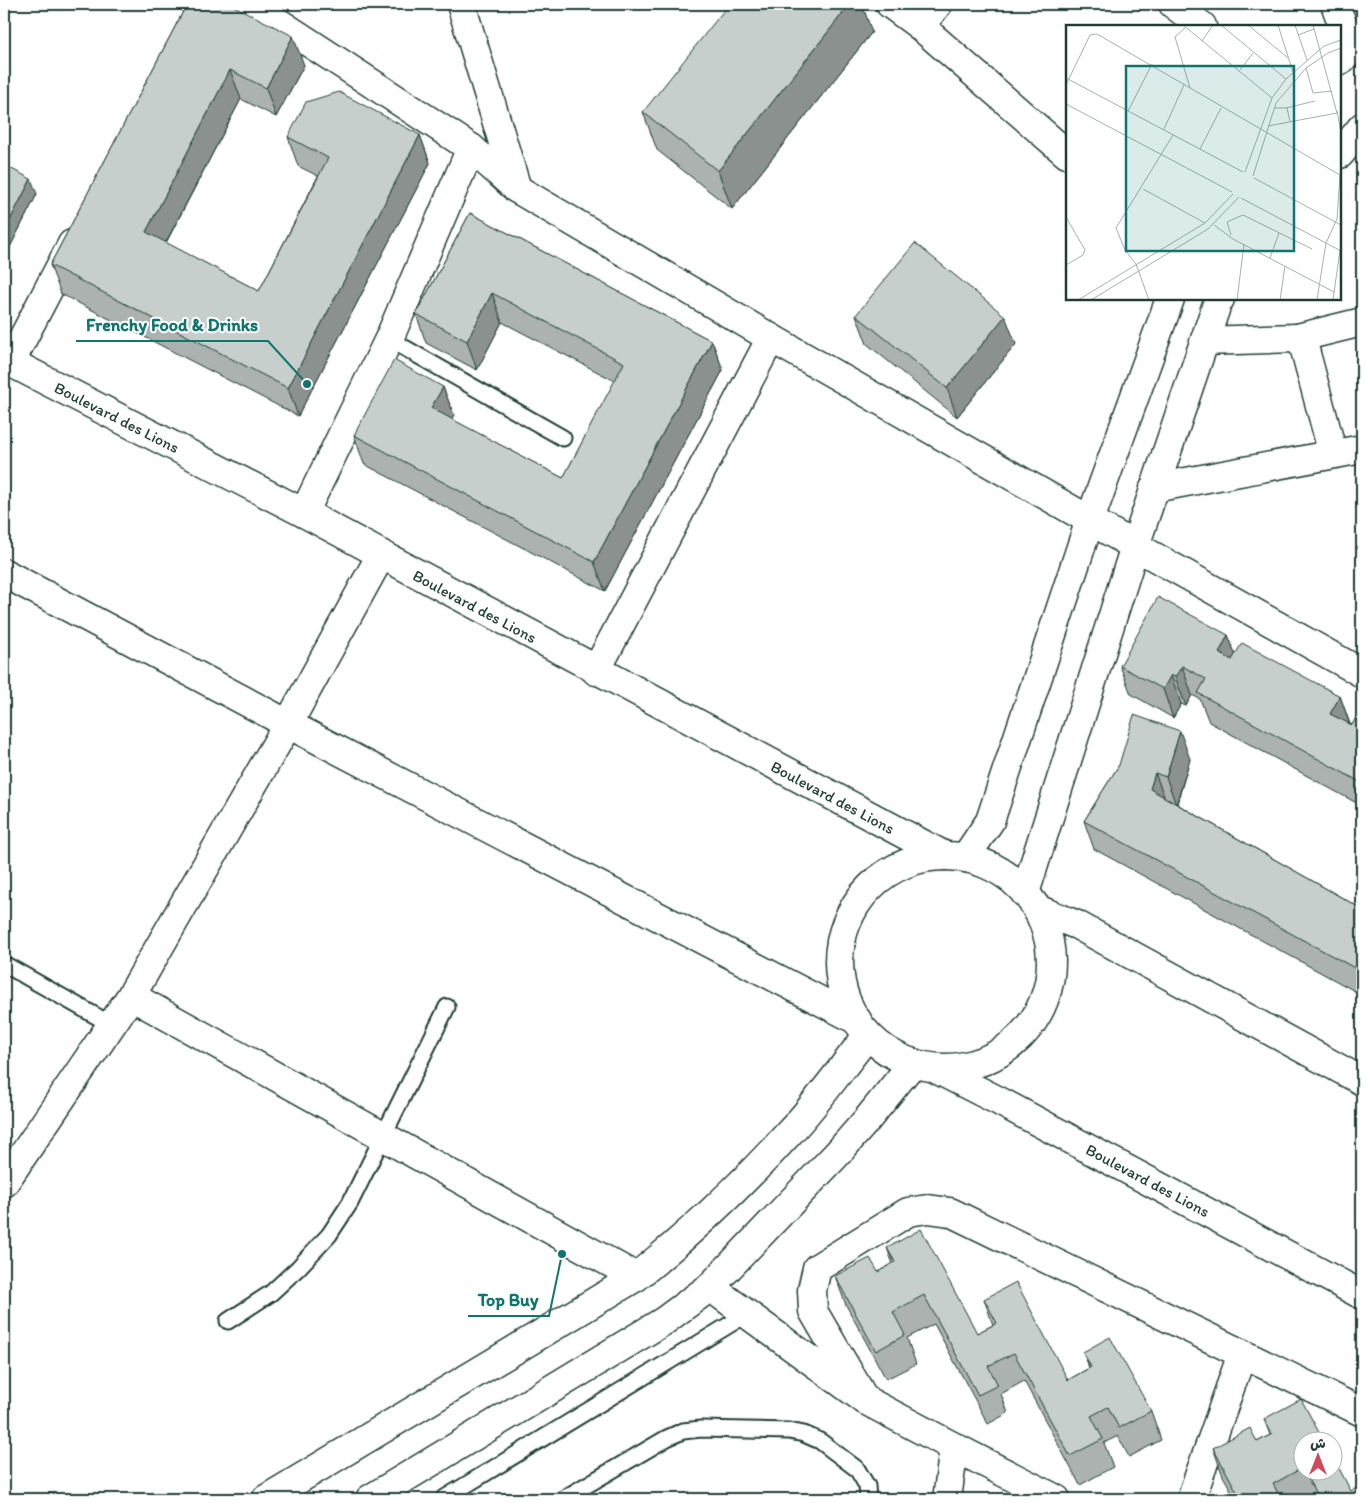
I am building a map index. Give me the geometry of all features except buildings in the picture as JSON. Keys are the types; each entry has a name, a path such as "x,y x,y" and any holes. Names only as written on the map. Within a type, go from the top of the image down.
{"main road":[{"path":"250,4 471,148 518,188 771,338 1362,673"},
{"path":"461,4 518,188"},
{"path":"890,4 920,26 1066,153"},
{"path":"920,26 938,4"},
{"path":"1173,4 1201,25"},
{"path":"1335,4 1351,50"},
{"path":"1341,153 1362,127"},
{"path":"304,513 389,339 471,148"},
{"path":"7,361 84,223"},
{"path":"862,1027 847,1002 841,982 839,962 841,941 845,928 857,903 870,887 886,874 924,858 955,857 990,821 1090,520 1170,300"},
{"path":"370,1499 664,1321 710,1287 866,1121 923,1065 952,1068 972,1065 990,1058 1022,1036 1034,1020 1043,1003 1049,984 1051,965 1050,945 1045,926 1031,901 1135,546 1220,300"},
{"path":"1205,341 1297,338 1362,322"},
{"path":"596,671 771,338"},
{"path":"1297,338 1302,342 1305,350 1333,454"},
{"name":"Boulevard des Lions","path":"7,361 304,513 596,671 955,857 982,863 998,870 1012,880 1031,901"},
{"path":"1154,488 1362,449"},
{"path":"4,1183 131,996 288,724 381,555"},
{"path":"4,573 862,1027"},
{"path":"1031,901 1362,1081"},
{"path":"131,996 636,1277"},
{"path":"266,1499 636,1277 709,1215 791,1132 862,1027"},
{"name":"Boulevard des Lions","path":"862,1027 889,1051 923,1065 1008,1106 1362,1295"},
{"path":"865,1400 813,1311 812,1290 816,1268 908,1212 928,1209 950,1212 1362,1412"},
{"path":"710,1287 865,1400 1056,1499"},
{"path":"1191,1499 1242,1354"},
{"path":"947,1499 954,1447"}],"lane":[{"path":"389,339 563,438"},
{"path":"4,964 112,1025"},
{"path":"228,1321 271,1293 298,1268 329,1234 350,1203 447,1007"},
{"path":"443,1499 747,1314"},
{"path":"563,1499 667,1438 683,1431 701,1429 789,1431 804,1434 820,1442 857,1469 867,1486 868,1499"}],"place":[{"name":"Frenchy Food & Drinks","path":"307,384"},
{"name":"Top Buy","path":"562,1254"}]}
